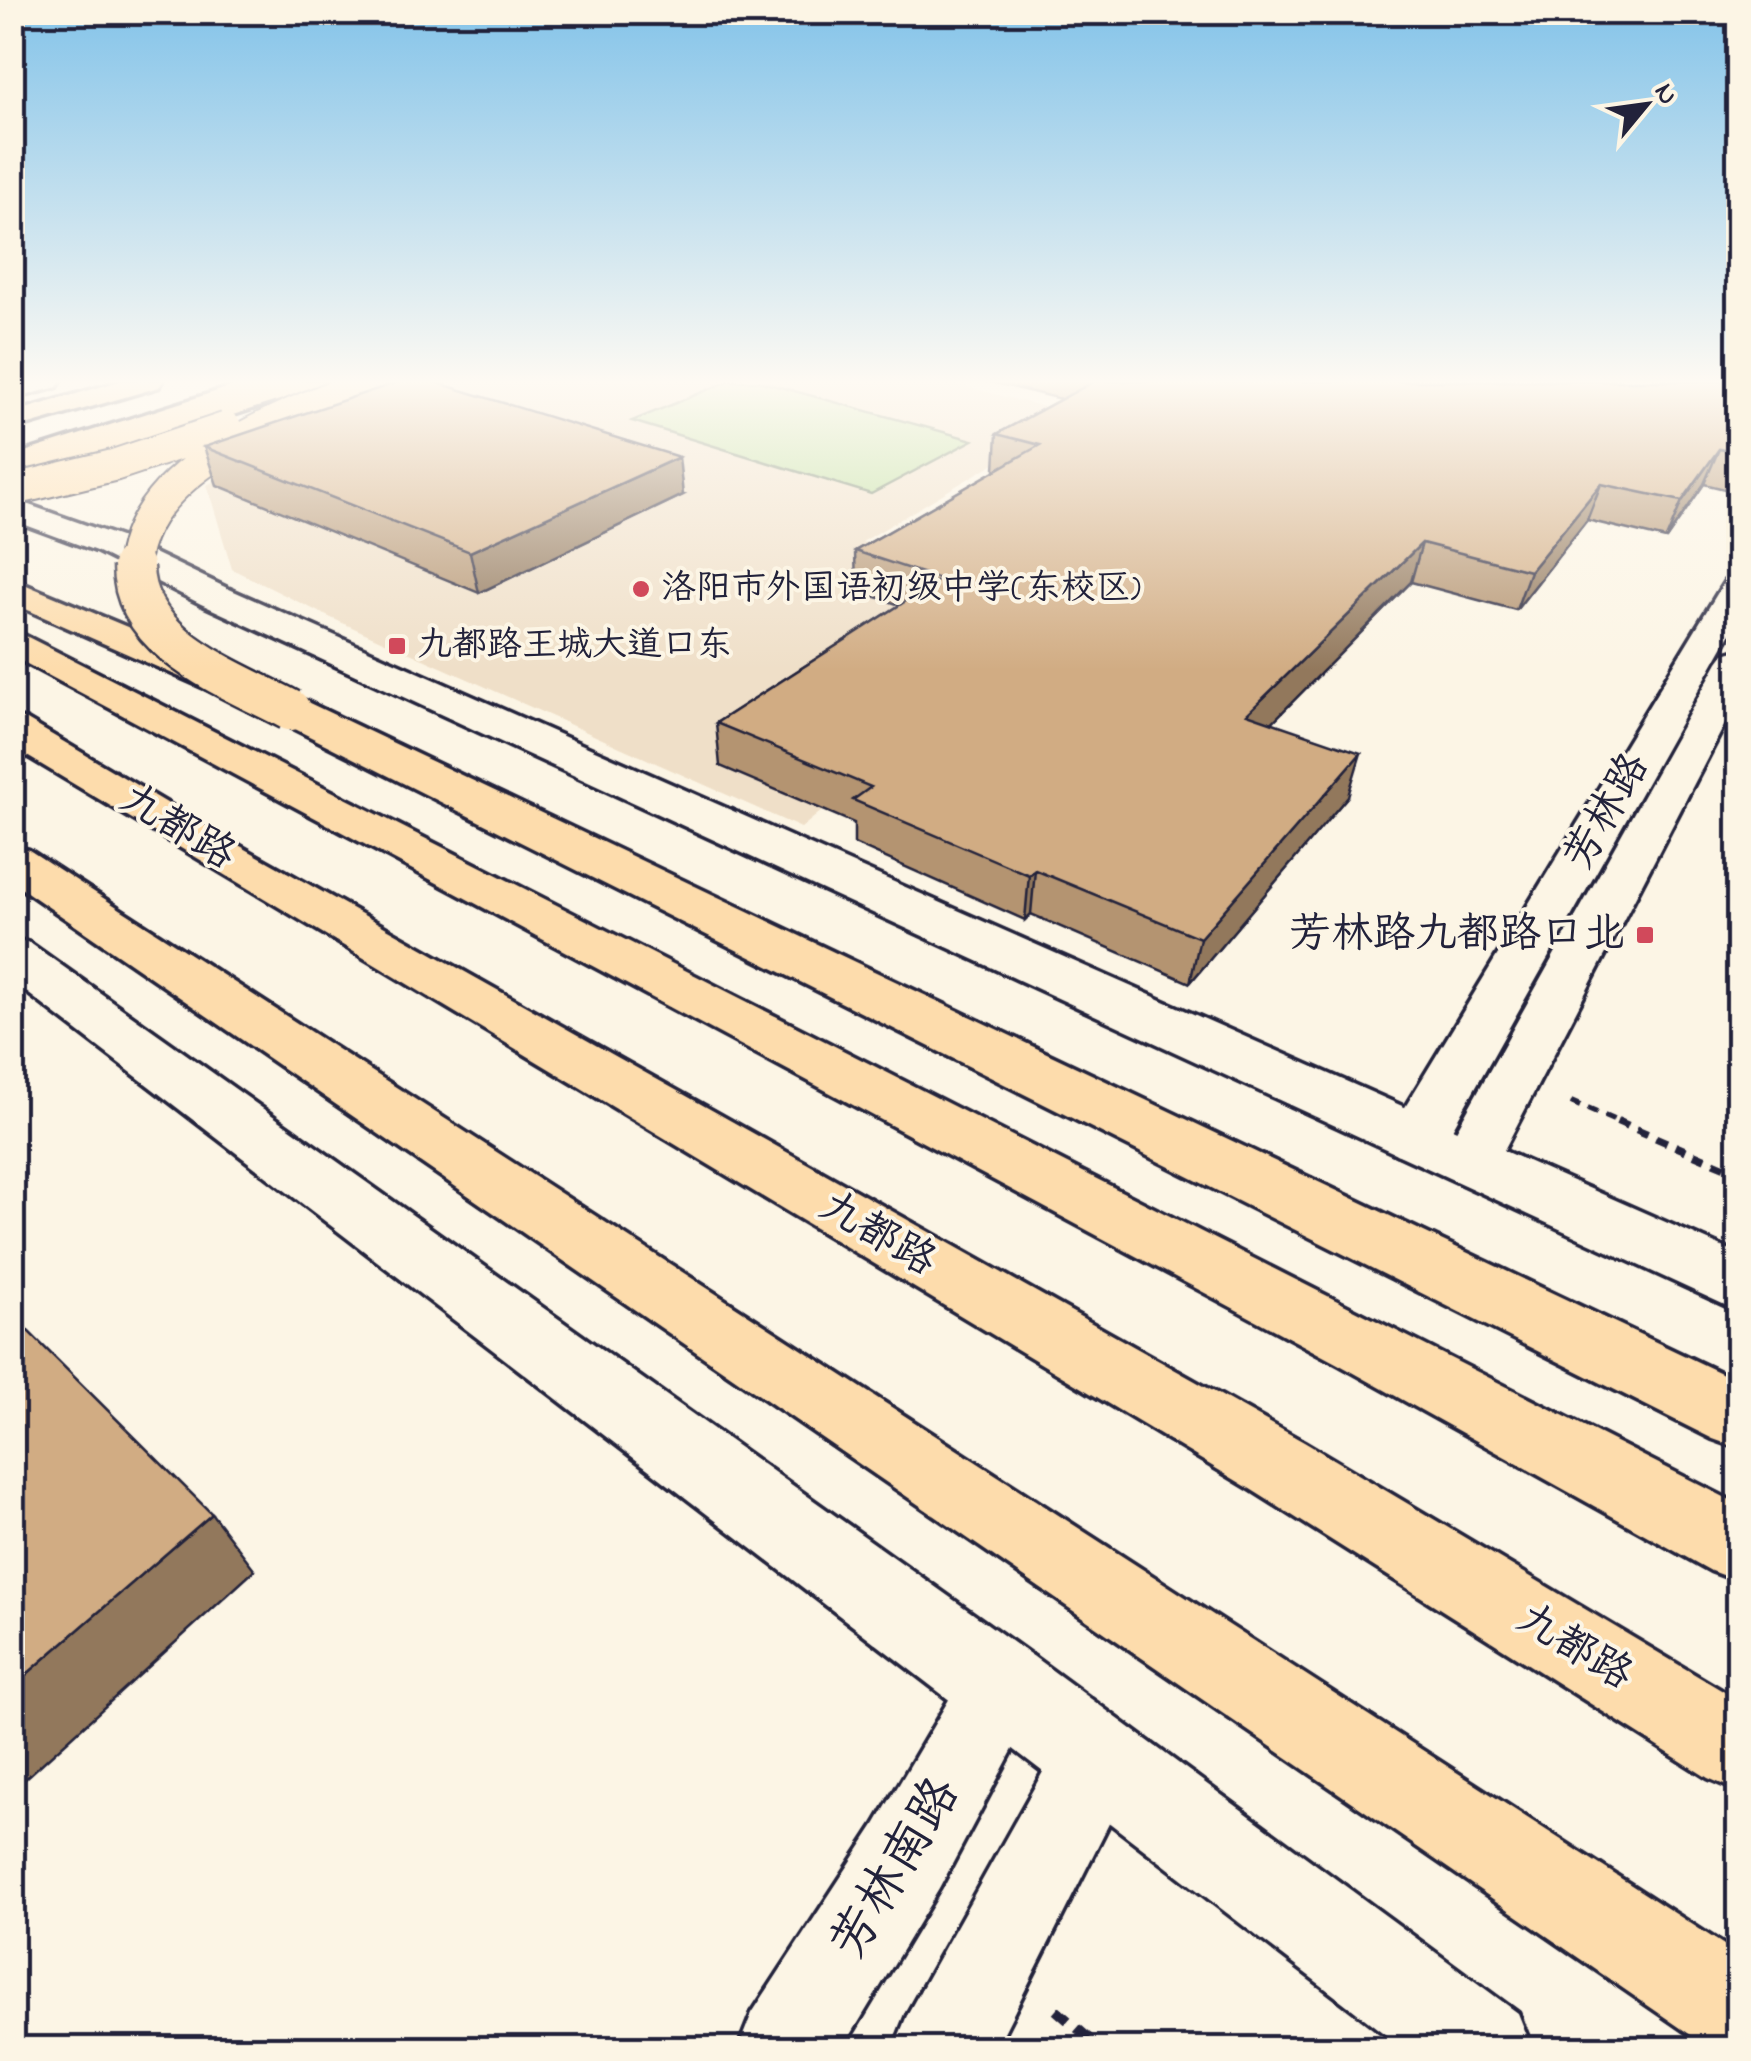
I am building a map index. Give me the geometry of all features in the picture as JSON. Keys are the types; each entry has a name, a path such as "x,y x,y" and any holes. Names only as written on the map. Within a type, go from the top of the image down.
{"main road":[{"path":"12,490 65,477"},
{"path":"12,498 75,477"},
{"path":"186,477 162,497 147,518 136,545 133,588 153,623 183,648 290,710"},
{"path":"20,529 108,544 214,596 1738,1284"},
{"name":"芳林路","path":"1443,1149 1738,589"},
{"path":"12,590 290,710 1738,1416"},
{"name":"九都路","path":"12,640 1327,1324 1738,1544"},
{"name":"芳林路","path":"1443,1149 1515,1078 1738,662"},
{"name":"九都路","path":"12,729 202,844 1278,1466 1738,1748"},
{"path":"12,860 1738,2010"},
{"path":"12,955 1484,2048"},
{"name":"芳林南路","path":"787,2048 908,1857 1004,1688"},
{"path":"942,2048 1098,1760"}],"path":[{"path":"1515,1078 1738,1173"}],"shaded area":[{"name":"洛阳市外国语初级中学(东校区)","path":"222,477 971,477 862,542 1070,609 801,828 327,616 232,569 207,485"}],"green space":[{"path":"816,477 903,477 871,494"}],"building":[{"path":"280,477 635,477 470,552"},
{"path":"984,477 1699,477 1682,501 1601,484 1530,571 1422,543 1247,714 1361,753 1200,938 1035,870 1029,875 853,800 871,787 716,723 940,579 855,551"},
{"path":"12,1315 212,1514 12,1687"}],"place":[{"name":"洛阳市外国语初级中学(东校区)","path":"641,589"},
{"name":"九都路王城大道口东","path":"397,646"},
{"name":"芳林路九都路口北","path":"1645,935"}]}
